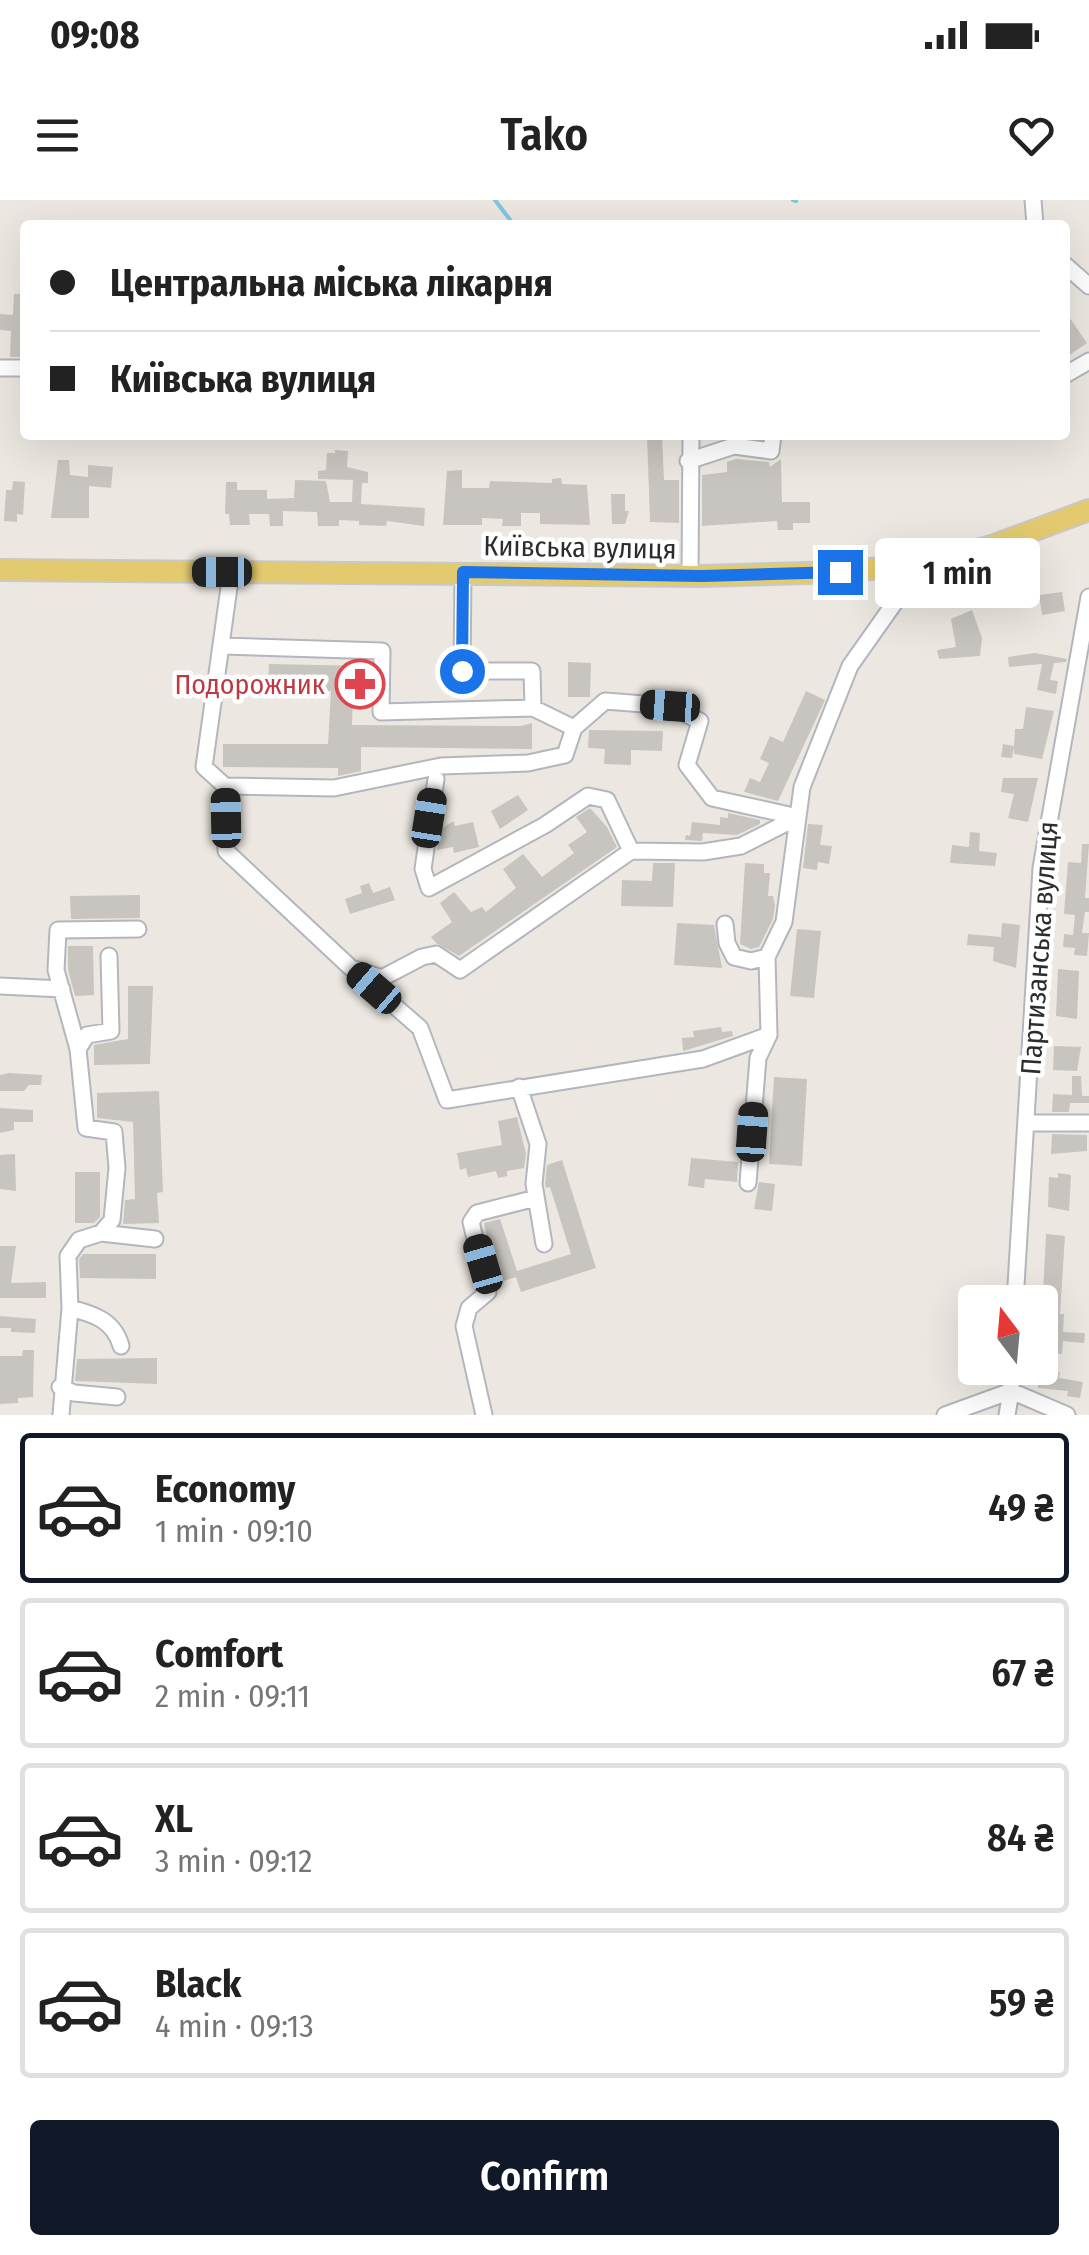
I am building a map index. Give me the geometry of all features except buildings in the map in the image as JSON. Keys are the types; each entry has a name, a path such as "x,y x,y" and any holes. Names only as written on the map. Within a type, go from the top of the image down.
{"main road":[{"name":"Київська вулиця","path":"0,570 690,576 840,572 922,564 990,547 1089,510"}],"street":[{"path":"1070,269 1089,286"},
{"path":"690,440 690,576"},
{"path":"688,461 734,446 771,451 772,440"},
{"path":"748,1182 758,1058 769,1035 768,957 784,922 802,787 850,666 922,564"},
{"path":"231,572 204,767 225,786 334,788 441,766 528,763 566,755 574,728 605,701 670,706 700,721 687,766 712,798 798,817"},
{"path":"463,572 462,671 532,672 533,708"},
{"name":"Партизанська вулиця","path":"1016,1285 1041,868 1089,597"},
{"path":"222,646 382,651 380,712 533,708 574,728"},
{"path":"436,778 424,869 430,888 545,825 588,796 607,800 632,851"},
{"path":"225,786 226,851 420,1028 447,1100 703,1059 769,1035"},
{"path":"351,968 382,978 436,954 460,970 632,851 703,852 741,846 798,817"},
{"path":"726,924 727,943 734,956 751,961 768,957"},
{"path":"100,1233 112,1220 117,1168 114,1132 86,1128 78,1049 56,970 58,930 138,929"},
{"path":"78,1049 87,1035 110,1031 110,956"},
{"path":"0,986 62,990"},
{"path":"518,1087 538,1144 534,1184 544,1244"},
{"path":"1027,1124 1089,1123"},
{"path":"484,1415 464,1326 469,1308 488,1292 471,1222 477,1213 536,1198"},
{"path":"60,1415 70,1308 68,1256 78,1240 100,1233 156,1239"},
{"path":"70,1308 100,1316 118,1334 121,1346"},
{"path":"1007,1415 1011,1385"},
{"path":"60,1387 74,1393 117,1397"},
{"path":"944,1415 1011,1391 1066,1415"}],"waterway":[{"path":"495,200 510,220"}],"place":[{"name":"Подорожник","path":"360,684"}],"route":[{"path":"462,671 463,572 702,576 840,572"}]}
